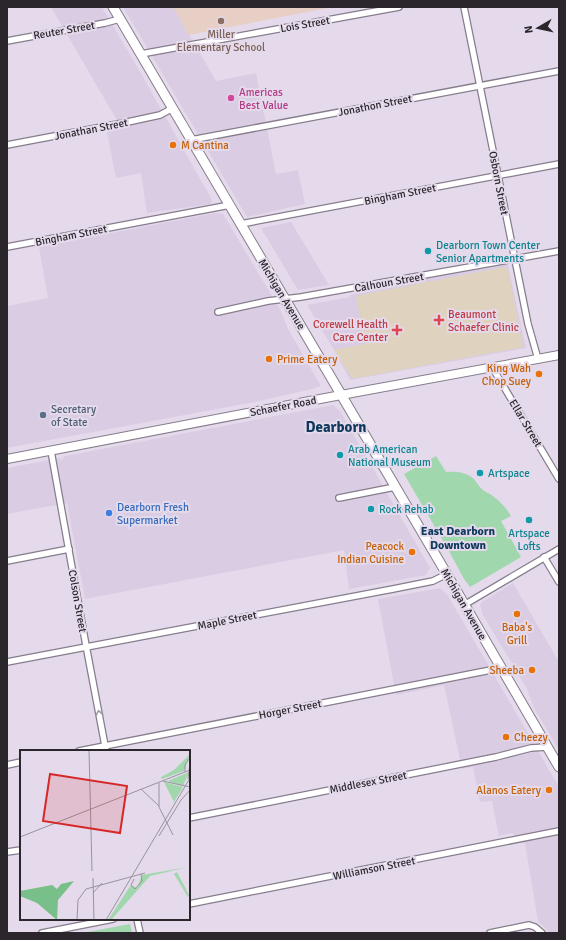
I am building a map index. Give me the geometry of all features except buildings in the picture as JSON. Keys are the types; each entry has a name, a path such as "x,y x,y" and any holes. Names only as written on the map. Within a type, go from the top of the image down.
{"main road":[{"name":"Michigan Avenue","path":"113,7 559,767"},
{"name":"Schaefer Road","path":"7,459 559,355"}],"street":[{"name":"Lois Street","path":"141,54 399,7"},
{"name":"Osborn Street","path":"464,7 528,324 538,359"},
{"name":"Reuter Street","path":"7,41 120,19"},
{"name":"Jonathon Street","path":"191,140 559,71"},
{"name":"Jonathan Street","path":"7,145 123,124 160,115 173,108"},
{"name":"Bingham Street","path":"241,224 559,164"},
{"name":"Bingham Street","path":"7,247 230,205"},
{"name":"Calhoun Street","path":"218,312 268,301 301,297 559,251"},
{"name":"Ellar Street","path":"492,367 559,479"},
{"name":"Colson Street","path":"51,451 105,748"},
{"path":"339,498 395,487"},
{"path":"7,561 69,549"},
{"path":"464,605 559,549"},
{"path":"544,557 559,582"},
{"name":"Maple Street","path":"7,662 400,587 433,580 447,574"},
{"name":"Horger Street","path":"88,750 105,748 501,668"},
{"name":"Middlesex Street","path":"190,818 496,757 530,748 547,747"},
{"path":"7,765 20,762"},
{"name":"Williamson Street","path":"190,904 559,831"},
{"path":"7,852 20,850"},
{"path":"42,933 108,920"},
{"path":"137,920 140,933"},
{"path":"490,933 529,925 535,927 542,933"}],"shaded area":[{"path":"51,7 102,7 212,200 211,204 147,213 141,173 116,178 107,132 122,129"},
{"path":"123,7 173,7 216,81 256,73 276,174 298,170 305,204 247,217"},
{"name":"Miller Elementary School","path":"173,7 333,7 189,35"},
{"path":"215,213 223,214 281,311 288,329 321,386 255,402 7,448 7,306 48,298 39,247"},
{"path":"291,222 329,285 298,290 261,228"},
{"name":"Beaumont Schaefer Clinic","path":"507,261 526,348 350,380 307,305 350,297 350,295"},
{"name":"Beaumont Schaefer Clinic","path":"505,267 508,270 523,347 357,378 352,378 334,350 365,344 356,296"},
{"path":"333,405 340,411 430,568 426,575 349,589 344,550 85,599 67,503 7,514 7,468 60,458 61,461 65,456"},
{"path":"513,583 559,662 559,750 534,708 526,687 483,615 480,605 482,602"},
{"path":"440,588 447,594 559,787 559,933 550,933 538,921 525,844 512,833 499,836 492,801 480,802 473,767 462,769 444,685 396,695 378,599"}],"green space":[{"path":"436,456 446,472 460,472 473,478 484,491 501,503 511,516 501,521 521,557 470,587 404,474"},
{"path":"130,924 132,933 82,933"}],"place":[{"name":"Miller Elementary School","path":"221,21"},
{"name":"Americas Best Value","path":"231,98"},
{"name":"M Cantina","path":"173,145"},
{"name":"Dearborn Town Center Senior Apartments","path":"428,251"},
{"name":"Beaumont Schaefer Clinic","path":"439,320"},
{"name":"Corewell Health Care Center","path":"397,330"},
{"name":"Prime Eatery","path":"269,359"},
{"name":"King Wah Chop Suey","path":"539,374"},
{"name":"Secretary of State","path":"43,415"},
{"name":"Arab American National Museum","path":"340,455"},
{"name":"Artspace","path":"480,473"},
{"name":"Rock Rehab","path":"371,509"},
{"name":"Dearborn Fresh Supermarket","path":"109,513"},
{"name":"Artspace Lofts","path":"529,520"},
{"name":"Peacock Indian Cuisine","path":"412,552"},
{"name":"Baba's Grill","path":"517,614"},
{"name":"Sheeba","path":"532,670"},
{"name":"Cheezy","path":"506,737"},
{"name":"Alanos Eatery","path":"549,790"}],"district":[{"name":"Dearborn","path":"336,427"},
{"name":"East Dearborn Downtown","path":"458,538"}]}
